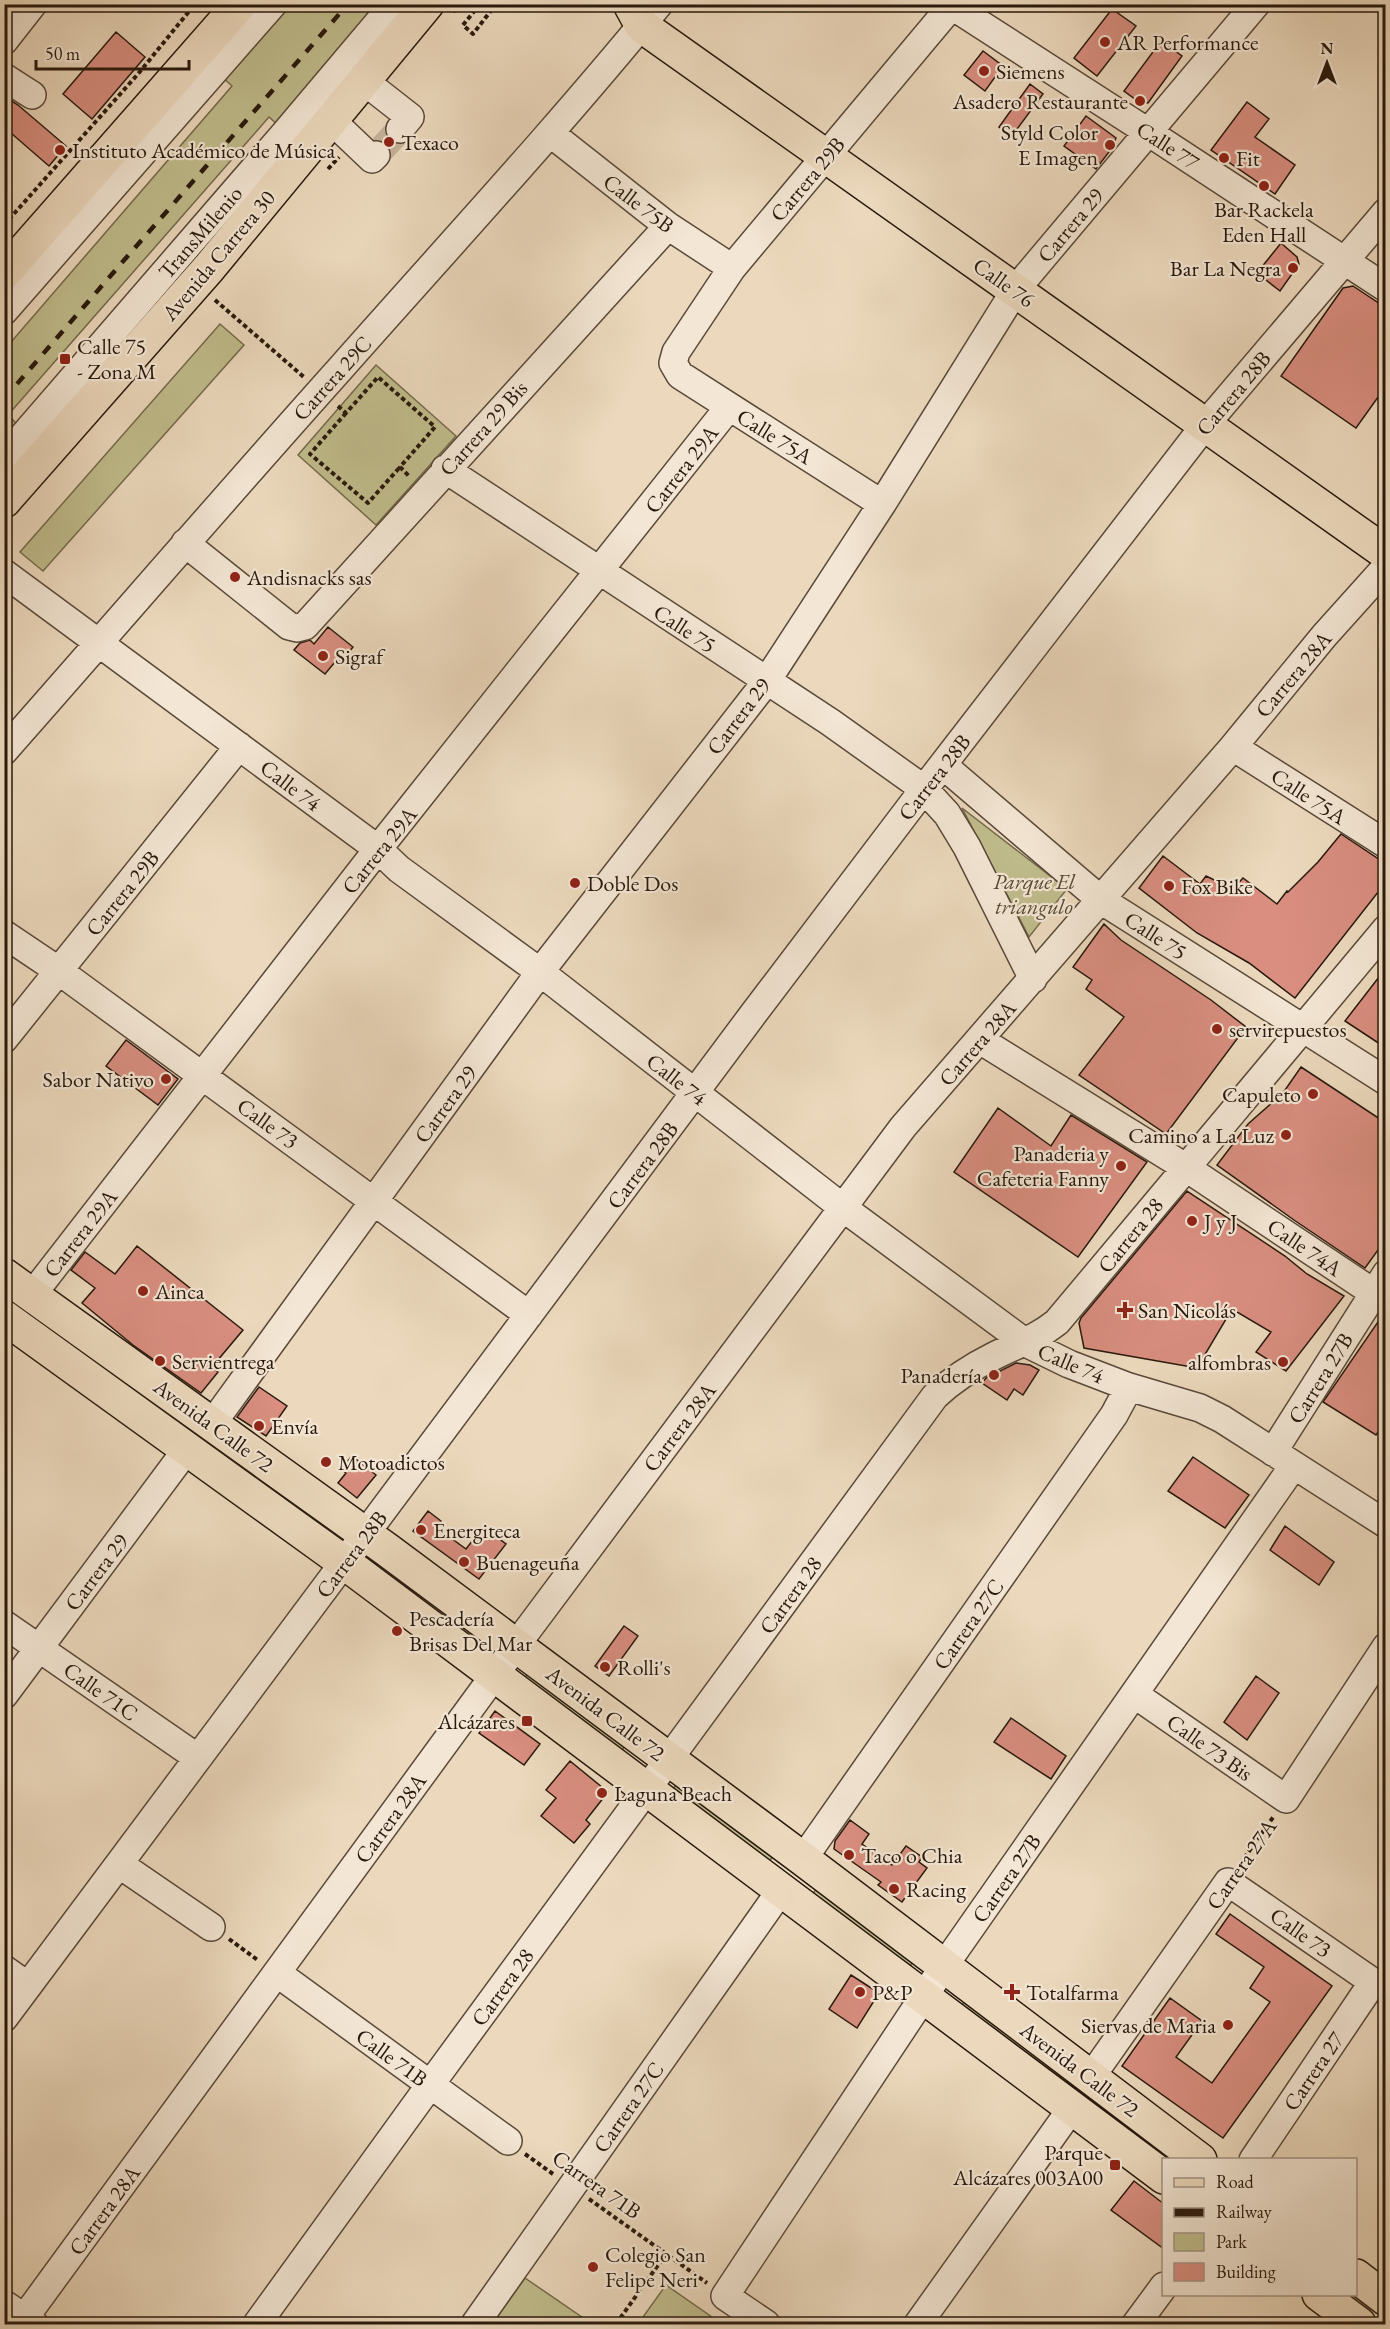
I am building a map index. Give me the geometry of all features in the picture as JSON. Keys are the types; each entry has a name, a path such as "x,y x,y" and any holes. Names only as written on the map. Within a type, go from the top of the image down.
{"main road":[{"path":"4,273 240,4"},
{"name":"Avenida Carrera 30","path":"4,501 209,268 427,4"},
{"name":"Calle 76","path":"644,12 826,158 1016,289 1386,553"},
{"name":"Avenida Calle 72","path":"4,1275 366,1534 803,1859 1197,2158"},
{"name":"Avenida Calle 72","path":"8,1327 187,1449 345,1563 1162,2176"},
{"path":"1320,2296 1355,2323"}],"street":[{"path":"4,40 33,4"},
{"path":"4,311 273,4"},
{"name":"TransMilenio","path":"4,458 394,4"},
{"name":"Carrera 29","path":"213,1424 540,972 766,682 882,504 1016,289 1256,4"},
{"name":"Calle 77","path":"951,5 1386,288"},
{"name":"Carrera 29B","path":"673,363 676,352 732,268 826,158 951,5"},
{"name":"Carrera 29C","path":"4,751 101,643 184,543 549,133 644,12"},
{"path":"4,77 32,95"},
{"path":"364,81 410,117 400,129"},
{"path":"331,120 372,159 376,155"},
{"name":"Calle 75B","path":"549,133 668,226 732,268"},
{"name":"Carrera 28B","path":"4,2018 924,789 1205,425 1386,212"},
{"name":"Carrera 29 Bis","path":"184,543 289,626 297,628 305,626 445,469 668,226"},
{"name":"Calle 75A","path":"673,363 680,375 882,504"},
{"name":"Carrera 29A","path":"32,1295 378,849 729,407"},
{"name":"Calle 75","path":"445,469 830,722 924,789 947,814 967,847 1033,979"},
{"name":"Carrera 28A","path":"21,2318 494,1675 903,1127 1233,747 1324,636 1386,567"},
{"name":"Calle 74","path":"4,573 378,849 399,869 540,972 842,1207 1026,1343 1069,1364 1129,1387 1200,1408 1222,1419 1386,1524"},
{"name":"Carrera 29B","path":"4,1039 239,746"},
{"name":"Calle 75A","path":"1233,747 1386,844"},
{"name":"Calle 75","path":"944,766 1101,900 1386,1081"},
{"name":"Carrera 28","path":"257,2325 935,1396 952,1380 970,1368 996,1354 1026,1343 1057,1322 1386,929"},
{"name":"Calle 73","path":"4,934 59,971 529,1315"},
{"name":"Calle 74A","path":"980,1040 1382,1289"},
{"name":"Carrera 27B","path":"725,2296 945,1966 1134,1694 1283,1458 1382,1289"},
{"name":"Carrera 27C","path":"803,1859 1114,1415 1129,1387"},
{"name":"Carrera 29","path":"4,1695 187,1449"},
{"name":"Calle 71C","path":"4,1624 198,1758"},
{"name":"Carrera 27A","path":"1286,1799 1386,1647"},
{"name":"Calle 73 Bis","path":"1134,1694 1286,1799"},
{"path":"119,1864 211,1927"},
{"name":"Calle 73","path":"1228,1882 1373,1982"},
{"name":"Carrera 27A","path":"1091,2077 1228,1882"},
{"name":"Carrera 27C","path":"475,2325 781,1890"},
{"path":"4,1969 28,1986"},
{"name":"Calle 71B","path":"277,1973 508,2141"},
{"name":"Carrera 27","path":"1254,2158 1373,1982"},
{"path":"918,2325 1072,2108"},
{"path":"1355,2323 1375,2286"},
{"path":"1136,2325 1162,2289"},
{"path":"725,2296 766,2325"}],"path":[{"path":"4,225 138,74 195,4"},
{"path":"480,4 463,25 473,34 496,4"},
{"path":"346,413 310,454 368,503 400,467"},
{"name":"Carrera 27A","path":"1228,1882 1286,1799"},
{"path":"211,1927 277,1973"},
{"name":"Carrera 71B","path":"508,2141 725,2296"},
{"path":"616,2325 666,2254"}],"green space":[{"path":"289,5 382,5 279,126 269,117 8,415 17,424 5,438 5,349 232,86 222,77"},
{"path":"220,324 244,345 43,571 20,552"},
{"path":"376,365 456,436 376,525 298,455"},
{"name":"Parque El triangulo","path":"962,808 1067,889 1029,937"},
{"path":"390,1565 487,1637 479,1649 381,1577"},
{"path":"530,1670 628,1742 619,1754 522,1682"},
{"path":"679,1781 775,1853 767,1865 670,1793"},
{"path":"818,1886 916,1958 907,1970 810,1898"},
{"path":"967,1998 1064,2070 1056,2082 958,2010"},
{"path":"1103,2102 1180,2158 1162,2159 1094,2114"},
{"path":"525,2278 592,2324 492,2324"},
{"path":"666,2285 722,2324 638,2324"}],"building":[{"name":"AR Performance","path":"1112,9 1136,26 1097,76 1074,58"},
{"path":"116,32 145,57 92,119 63,94"},
{"path":"1161,41 1182,56 1148,103 1139,102 1124,91"},
{"name":"Siemens","path":"983,51 1003,66 985,91 964,75"},
{"path":"1030,84 1043,94 1012,136 999,127"},
{"path":"4,96 66,146 49,166 4,127"},
{"path":"1247,102 1269,119 1255,137 1295,165 1275,194 1211,150"},
{"path":"1086,116 1116,138 1112,148 1096,169 1064,146"},
{"path":"385,129 385,135 390,141 403,144 391,157 391,150 387,144 376,140"},
{"path":"1281,243 1297,257 1299,264 1280,291 1257,273"},
{"path":"1353,286 1386,308 1386,386 1356,428 1281,376 1343,288"},
{"name":"Sigraf","path":"328,627 353,647 339,664 335,662 325,674 294,650 300,643 310,640 314,644"},
{"path":"1341,834 1386,864 1386,882 1295,998 1249,963 1197,933 1139,888 1163,856 1200,884 1206,876 1233,889 1243,878 1277,904 1287,891 1318,862"},
{"path":"1104,924 1121,940 1211,1000 1246,1027 1166,1134 1079,1075 1124,1017 1086,989 1092,980 1073,967"},
{"path":"1386,968 1386,1048 1345,1021"},
{"path":"126,1040 178,1079 158,1105 106,1066"},
{"path":"1301,1067 1386,1123 1386,1239 1365,1268 1217,1165 1248,1124 1283,1093"},
{"path":"998,1108 1051,1146 1071,1115 1147,1162 1078,1257 954,1172"},
{"path":"1187,1191 1285,1256 1307,1274 1344,1296 1286,1371 1256,1352 1271,1332 1232,1309 1197,1368 1084,1348 1079,1323 1081,1318"},
{"name":"Ainca","path":"137,1246 243,1330 212,1367 218,1372 201,1393 133,1345 82,1303 95,1288 71,1270 85,1252 115,1274"},
{"path":"1382,1316 1386,1317 1386,1421 1376,1435 1323,1402"},
{"path":"1016,1363 1030,1365 1039,1370 1023,1395 1014,1389 1007,1400 982,1383 986,1378"},
{"path":"259,1387 287,1406 266,1436 237,1417"},
{"path":"352,1456 376,1475 357,1498 338,1483 346,1473 341,1469"},
{"path":"1193,1457 1249,1495 1225,1528 1168,1491"},
{"path":"428,1511 441,1521 436,1527 466,1549 483,1527 506,1544 479,1579 413,1531"},
{"path":"1285,1526 1334,1562 1319,1585 1270,1550"},
{"path":"624,1626 638,1636 609,1676 595,1666"},
{"path":"1256,1676 1279,1693 1247,1740 1224,1722"},
{"path":"495,1711 540,1744 524,1765 479,1733"},
{"path":"1011,1718 1066,1756 1051,1779 994,1742"},
{"path":"570,1761 608,1792 586,1820 590,1824 574,1843 541,1816 556,1798 546,1790"},
{"path":"850,1820 869,1834 862,1844 892,1865 906,1846 922,1857 919,1862 927,1868 902,1902 878,1885 881,1882 834,1849 835,1841"},
{"path":"1230,1914 1332,1986 1223,2138 1122,2066 1170,1998 1202,2021 1176,2057 1212,2083 1270,2002 1250,1988 1264,1967 1216,1934"},
{"path":"851,1975 879,1993 857,2028 829,2009"},
{"path":"1134,2181 1162,2202 1162,2248 1111,2210"}],"tunnel":[{"path":"376,155 400,129"}],"railway":[{"path":"4,399 348,4"}],"place":[{"name":"AR Performance","path":"1105,42"},
{"name":"Siemens","path":"984,71"},
{"name":"Asadero Restaurante","path":"1140,101"},
{"name":"Texaco","path":"389,142"},
{"name":"Styld Color E Imagen","path":"1110,145"},
{"name":"Instituto Académico de Música","path":"60,150"},
{"name":"Fit","path":"1224,158"},
{"name":"Bar Rackela Eden Hall","path":"1264,186"},
{"name":"Bar La Negra","path":"1293,268"},
{"name":"Calle 75 - Zona M","path":"65,359"},
{"name":"Andisnacks sas","path":"235,577"},
{"name":"Sigraf","path":"323,656"},
{"name":"Doble Dos","path":"575,883"},
{"name":"Fox Bike","path":"1169,886"},
{"name":"servirepuestos","path":"1217,1029"},
{"name":"Sabor Nativo","path":"166,1079"},
{"name":"Capuleto","path":"1313,1094"},
{"name":"Camino a La Luz","path":"1286,1135"},
{"name":"Panaderia y Cafeteria Fanny","path":"1121,1166"},
{"name":"J y J","path":"1192,1221"},
{"name":"Ainca","path":"143,1291"},
{"name":"San Nicolás","path":"1125,1310"},
{"name":"Servientrega","path":"160,1361"},
{"name":"alfombras","path":"1283,1362"},
{"name":"Panadería","path":"994,1375"},
{"name":"Envía","path":"259,1426"},
{"name":"Motoadictos","path":"326,1462"},
{"name":"Energiteca","path":"421,1530"},
{"name":"Buenageuña","path":"464,1562"},
{"name":"Pescadería Brisas Del Mar","path":"397,1631"},
{"name":"Rolli's","path":"605,1667"},
{"name":"Alcázares","path":"527,1721"},
{"name":"Laguna Beach","path":"602,1793"},
{"name":"Taco o Chia","path":"849,1855"},
{"name":"Racing","path":"894,1889"},
{"name":"P&P","path":"860,1992"},
{"name":"Totalfarma","path":"1012,1992"},
{"name":"Siervas de Maria","path":"1228,2025"},
{"name":"Parque Alcázares 003A00","path":"1115,2165"},
{"name":"Colegio San Felipe Neri","path":"593,2267"}]}
